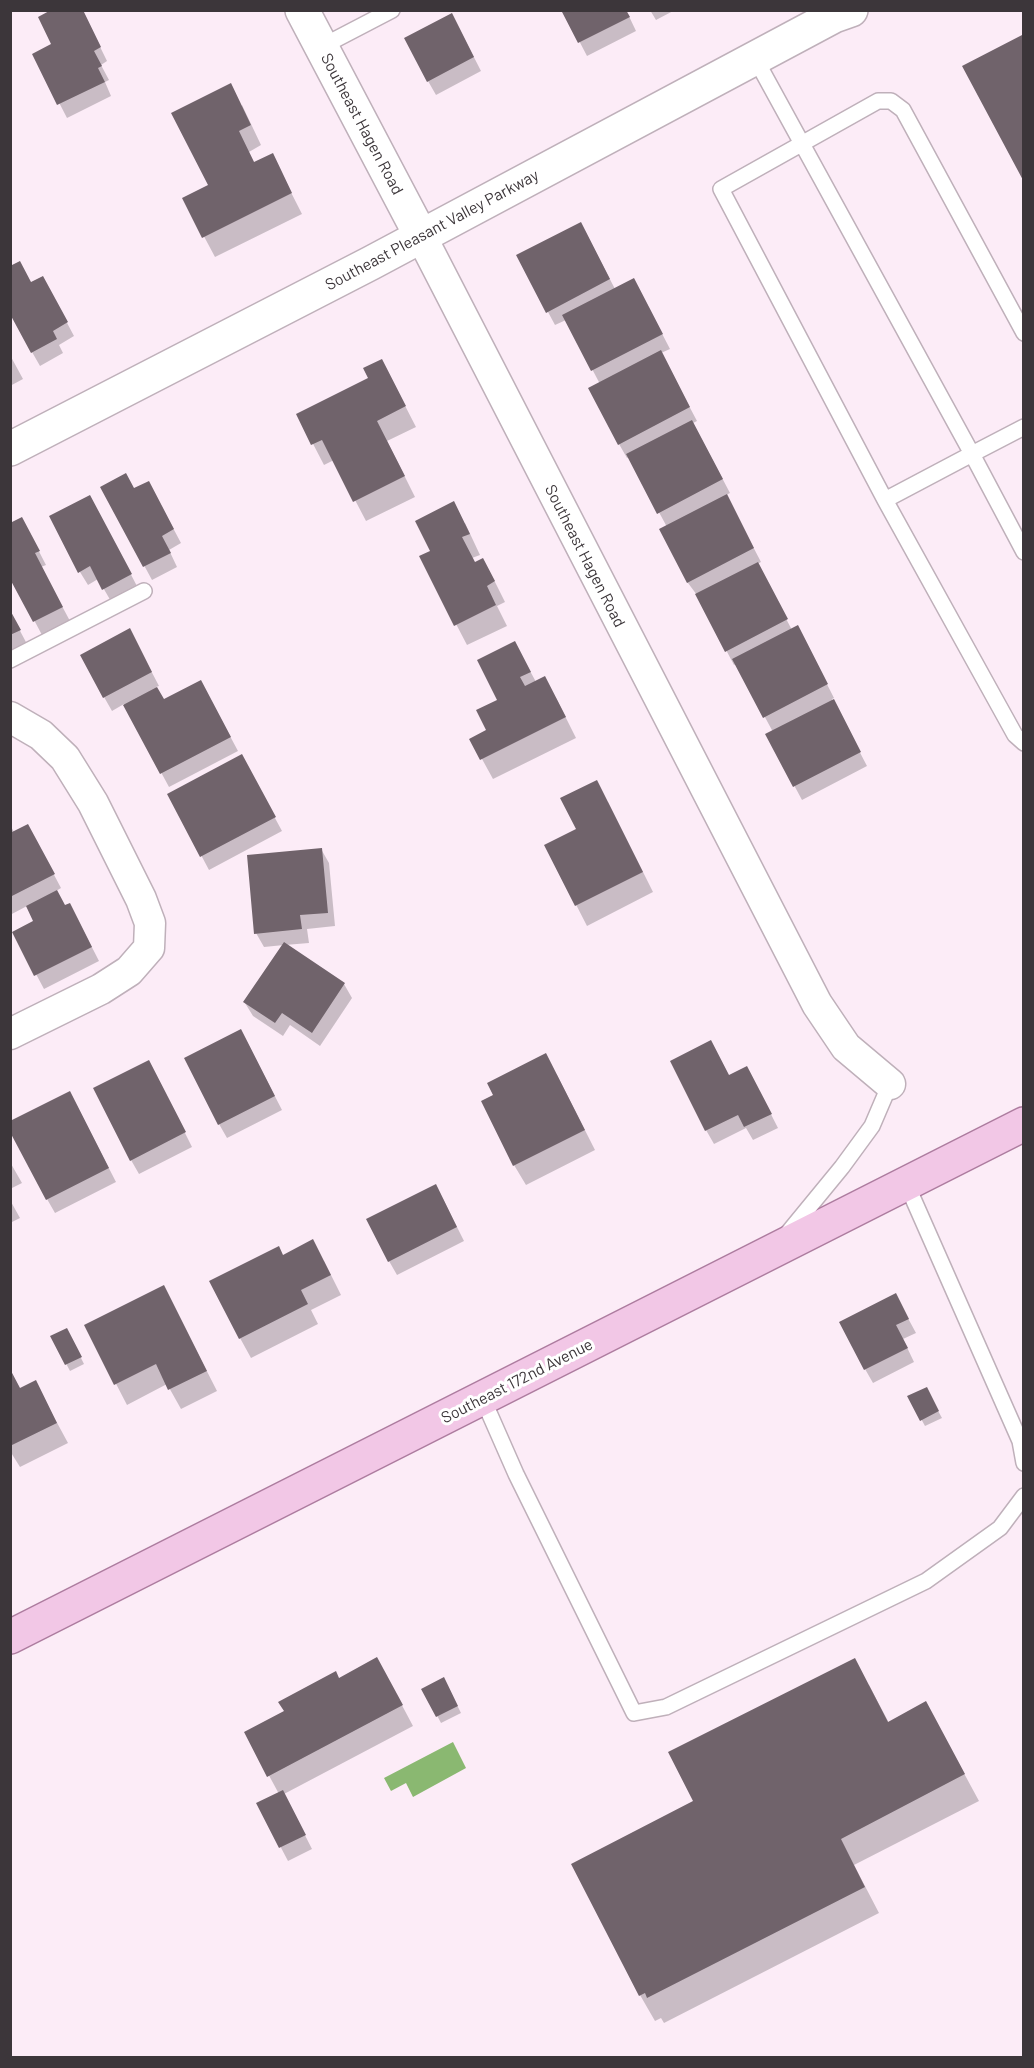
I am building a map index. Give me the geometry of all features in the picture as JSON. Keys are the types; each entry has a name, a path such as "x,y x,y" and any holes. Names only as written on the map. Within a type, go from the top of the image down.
{"main road":[{"name":"Southeast 172nd Avenue","path":"10,1637 907,1185 1023,1124"}],"street":[{"name":"Southeast Hagen Road","path":"302,10 817,1004 846,1047 890,1084"},
{"name":"Southeast Pleasant Valley Parkway","path":"10,448 421,237 834,15 851,10"},
{"path":"10,717 41,735 65,758 93,803 141,899 150,923 149,948 129,971 100,989 10,1034"}],"lane":[{"path":"321,46 392,10"},
{"path":"755,58 972,454 1023,552"},
{"path":"1023,333 903,110 891,101 878,101 721,189 885,500 1014,735 1023,743"},
{"path":"885,500 1023,426"},
{"path":"10,660 144,591"},
{"path":"770,1254 842,1167 872,1126 890,1084"},
{"path":"907,1185 1020,1441 1023,1463"},
{"path":"483,1399 516,1474 634,1713 666,1707 926,1581 1000,1528 1023,1496"}],"shaded area":[{"path":"453,1742 466,1768 413,1797 406,1783 391,1791 384,1778"}],"building":[{"path":"51,10 83,10 101,47 94,51 102,66 98,68 105,82 57,105 32,54 51,44 38,17"},
{"path":"561,10 626,10 630,17 578,43"},
{"path":"452,13 474,57 427,82 404,38"},
{"path":"1024,34 1024,182 962,66"},
{"path":"231,83 251,125 239,131 254,162 273,153 292,193 202,238 182,198 208,185 171,113"},
{"path":"581,222 610,279 546,313 516,255"},
{"path":"20,261 31,282 43,276 68,322 53,331 57,339 31,353 10,314 10,266"},
{"path":"634,278 663,334 591,371 562,315"},
{"path":"661,350 690,407 618,445 588,388"},
{"path":"382,359 406,406 377,421 405,476 353,502 322,440 311,445 296,414 368,378 363,368"},
{"path":"692,420 723,479 657,514 626,454"},
{"path":"126,473 134,488 149,481 174,529 162,536 171,553 143,567 100,487"},
{"path":"727,494 754,548 687,583 659,529"},
{"path":"90,495 132,574 102,590 90,566 78,573 49,516"},
{"path":"454,501 470,534 462,537 475,562 483,558 495,581 487,586 496,605 454,626 419,556 430,551 415,521"},
{"path":"22,517 40,551 35,553 63,607 33,622 10,579 10,523"},
{"path":"758,562 788,619 725,652 695,594"},
{"path":"10,610 21,630 10,635"},
{"path":"798,625 828,684 763,718 732,659"},
{"path":"130,628 152,672 103,698 80,655"},
{"path":"515,641 531,672 520,677 525,686 545,676 566,717 480,760 469,739 486,730 476,710 497,700 477,660"},
{"path":"201,680 231,737 160,774 123,705 157,687 164,699"},
{"path":"834,699 861,752 793,787 765,734"},
{"path":"242,754 276,817 200,857 167,794"},
{"path":"597,780 643,872 575,906 544,845 576,829 560,798"},
{"path":"28,824 55,874 10,897 10,833"},
{"path":"322,848 328,913 300,915 302,929 254,934 247,855"},
{"path":"57,890 65,905 70,903 92,947 34,976 12,932 33,921 26,906"},
{"path":"284,942 345,983 312,1033 282,1013 275,1023 243,1002"},
{"path":"241,1029 275,1096 218,1125 184,1058"},
{"path":"711,1040 729,1075 747,1066 772,1114 744,1127 738,1115 705,1131 670,1061"},
{"path":"546,1053 585,1130 513,1166 481,1101 493,1095 487,1083"},
{"path":"149,1060 186,1132 130,1161 93,1088"},
{"path":"70,1091 109,1168 46,1200 10,1132 10,1121"},
{"path":"436,1184 457,1227 388,1262 366,1219"},
{"path":"313,1239 331,1275 301,1290 308,1304 239,1339 209,1281 279,1246 283,1255"},
{"path":"164,1285 207,1371 168,1390 156,1364 114,1385 84,1325"},
{"path":"896,1293 909,1319 896,1325 908,1348 864,1370 839,1322"},
{"path":"67,1328 82,1357 65,1365 50,1336"},
{"path":"10,1369 20,1388 36,1380 57,1423 10,1446"},
{"path":"927,1387 939,1411 920,1421 907,1396"},
{"path":"377,1657 403,1705 267,1777 244,1732 284,1711 278,1702 336,1671 339,1678"},
{"path":"855,1658 888,1722 926,1701 965,1774 841,1839 865,1887 647,1998 645,1993 639,1996 571,1864 693,1801 668,1752"},
{"path":"444,1677 458,1706 436,1717 421,1689"},
{"path":"283,1790 306,1835 279,1848 256,1803"}]}
